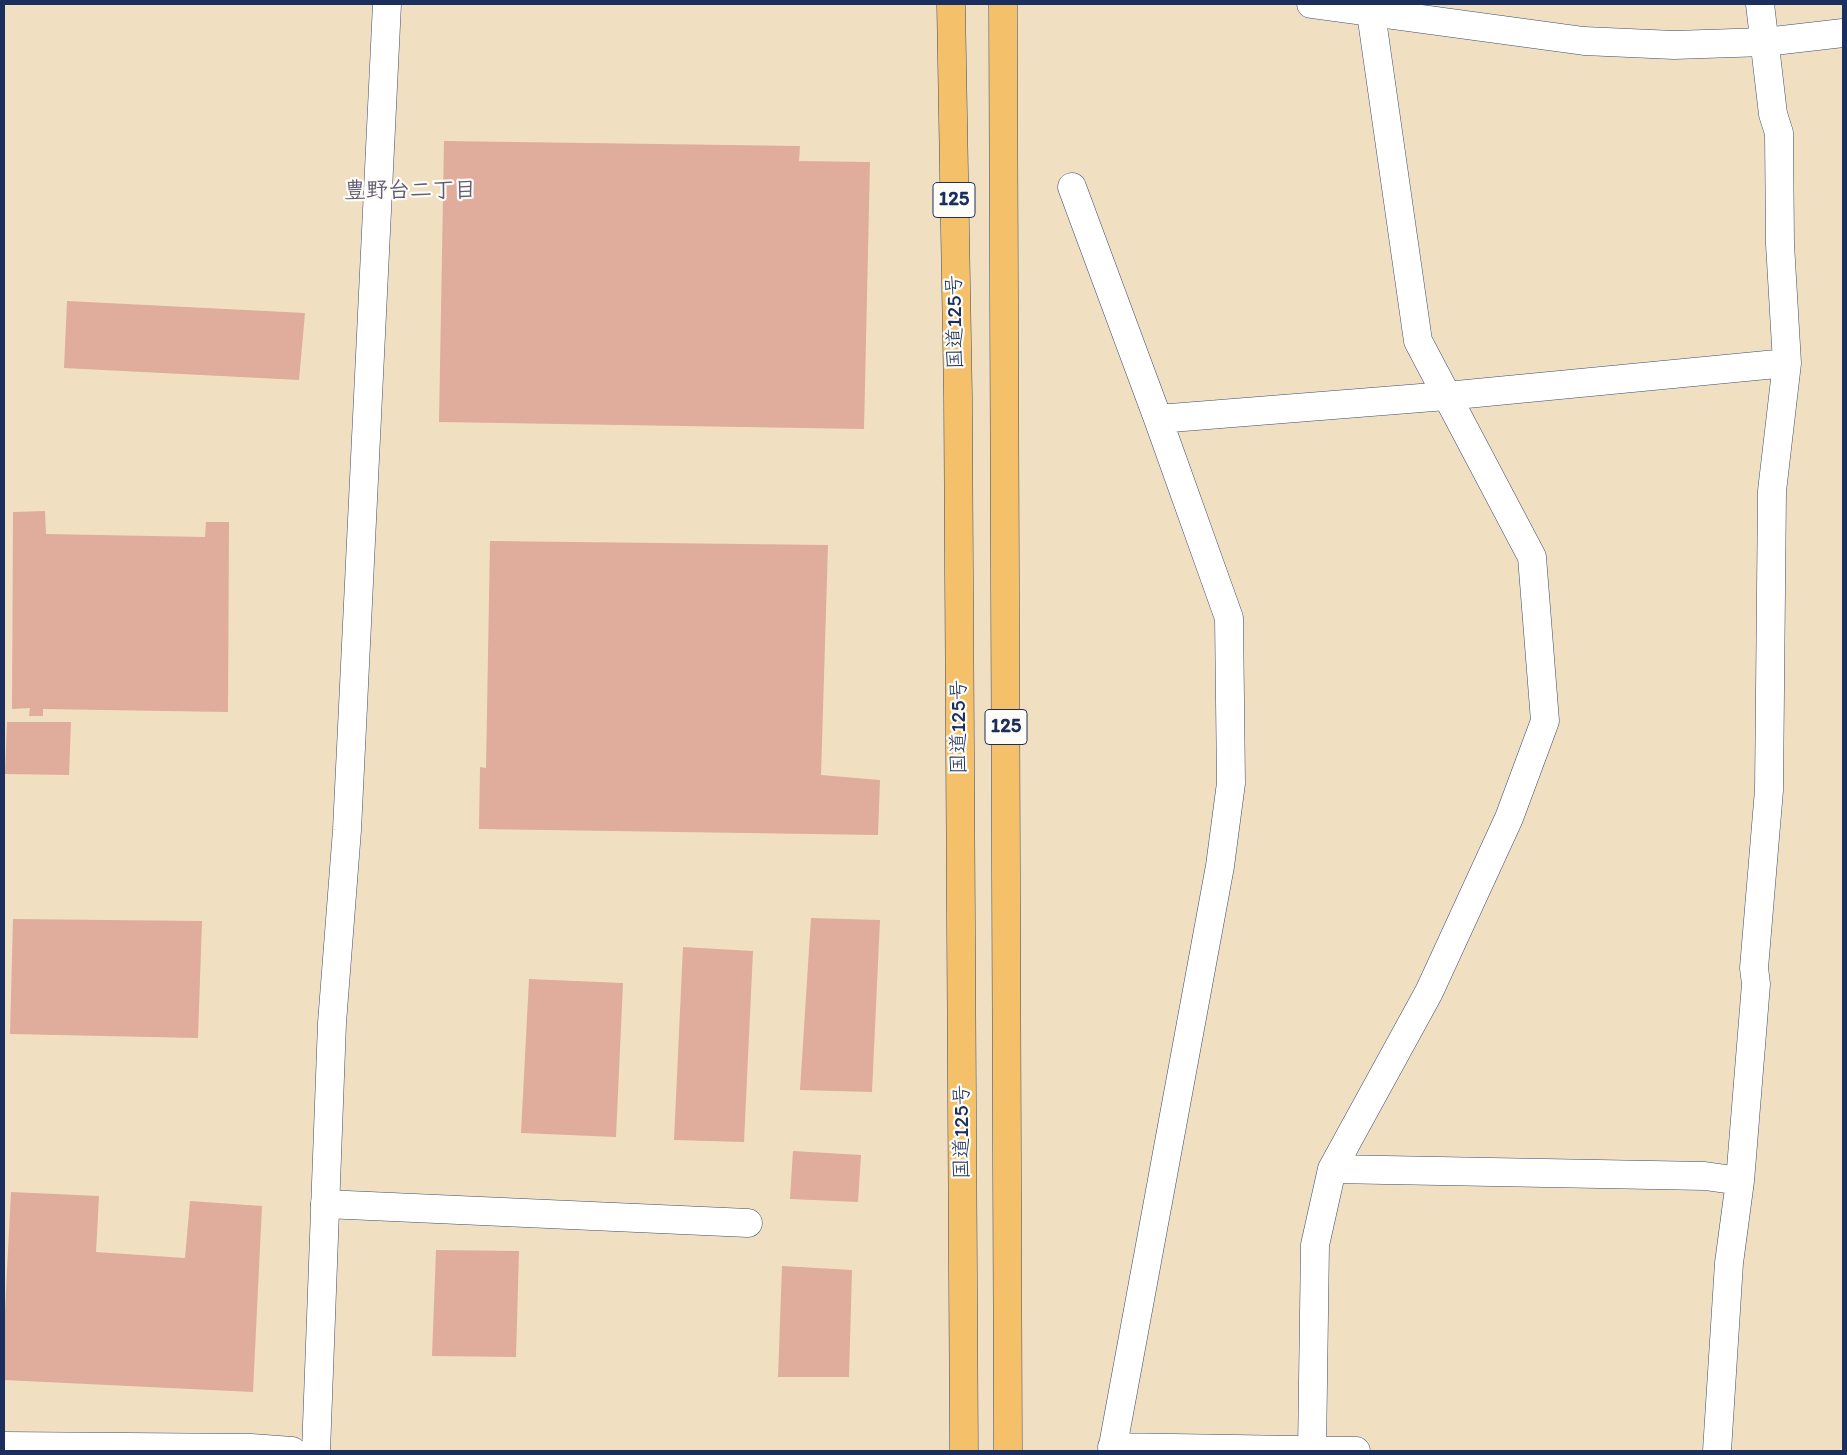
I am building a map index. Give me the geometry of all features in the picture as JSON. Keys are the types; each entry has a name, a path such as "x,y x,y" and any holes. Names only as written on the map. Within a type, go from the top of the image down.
{"highway":[{"name":"国道125号","path":"951,4 958,397 964,1451"},
{"name":"国道125号","path":"1003,4 1008,1451"}],"street":[{"path":"316,1451 332,1023 347,830 387,4"},
{"path":"1311,4 1584,41 1674,45 1765,42 1843,33"},
{"path":"1717,1451 1729,1263 1740,1181 1756,984 1754,968 1770,790 1772,492 1787,363 1780,244 1779,133 1774,114 1760,4"},
{"path":"1312,1451 1315,1245 1332,1169 1429,992 1509,818 1545,721 1532,557 1418,340 1371,13"},
{"path":"1072,187 1229,618 1231,783 1220,866 1112,1449 1356,1451"},
{"path":"1158,419 1446,396 1787,363"},
{"path":"1332,1169 1705,1176 1740,1181"},
{"path":"325,1204 748,1223"},
{"path":"4,1446 251,1448 292,1451"}],"building":[{"path":"444,141 800,146 799,161 870,162 864,429 439,422"},
{"path":"67,301 305,313 299,380 64,368"},
{"path":"45,511 46,534 205,537 206,522 229,522 228,712 43,709 43,716 29,716 30,708 12,709 13,512"},
{"path":"490,541 828,545 821,775 880,780 878,835 479,829 480,767 486,768"},
{"path":"7,722 71,722 69,775 5,774"},
{"path":"811,918 880,920 872,1092 800,1090"},
{"path":"13,919 202,921 198,1038 10,1034"},
{"path":"683,947 753,951 744,1142 674,1140"},
{"path":"529,979 623,983 616,1137 521,1133"},
{"path":"793,1151 861,1155 858,1202 790,1199"},
{"path":"11,1192 99,1196 96,1252 185,1258 190,1201 262,1206 253,1392 4,1380 4,1330"},
{"path":"436,1250 519,1251 516,1357 432,1356"},
{"path":"782,1266 852,1270 849,1377 778,1377"}],"district":[{"name":"豊野台二丁目","path":"410,191"}]}
